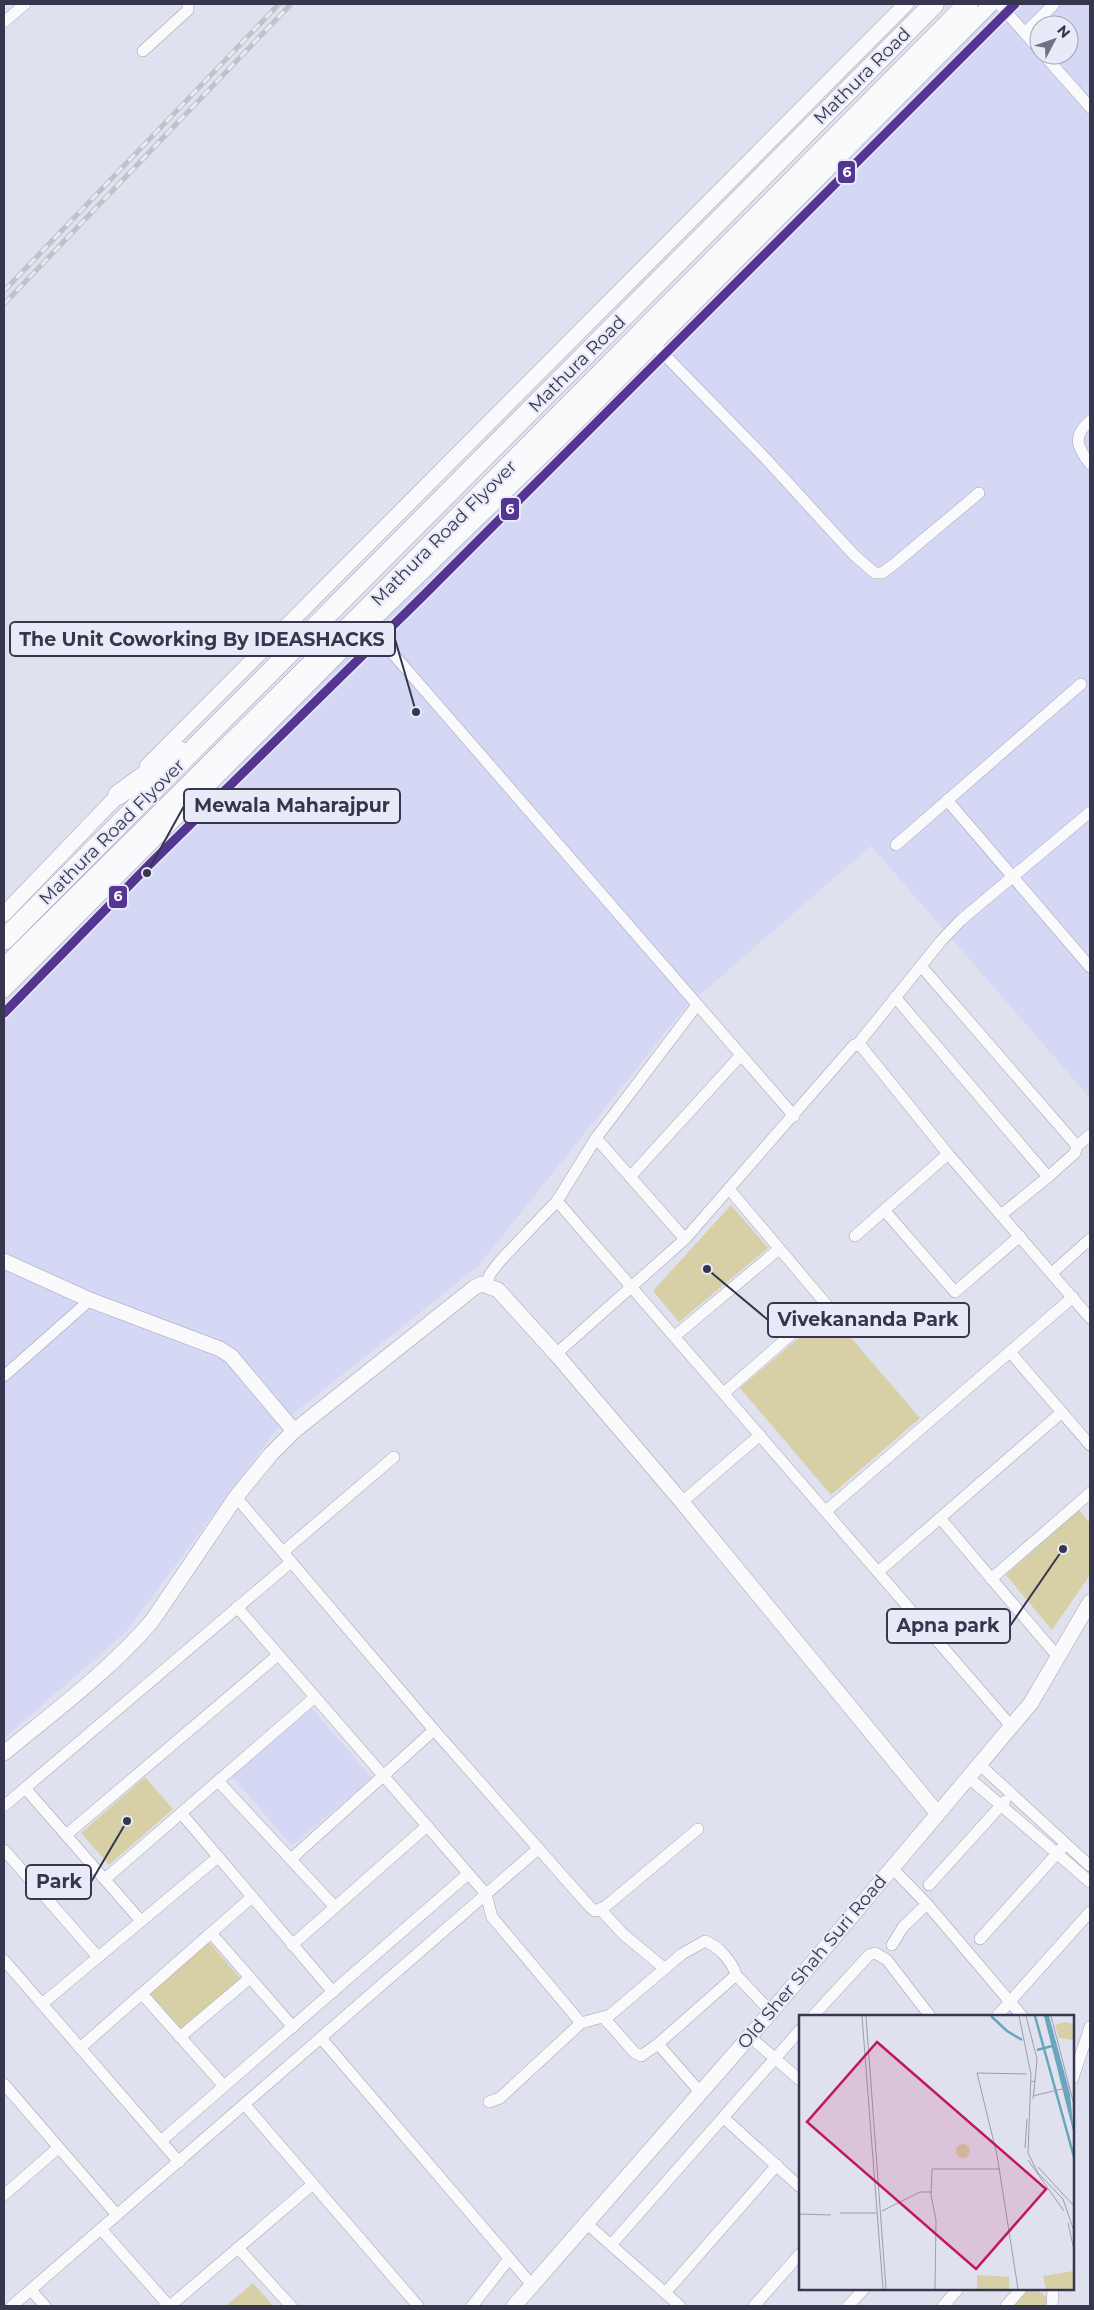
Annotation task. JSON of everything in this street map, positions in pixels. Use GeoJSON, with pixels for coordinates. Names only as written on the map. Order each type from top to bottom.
{"type":"FeatureCollection","features":[{"type":"Feature","properties":{"kind":"highway","name":"Mathura Road"},"geometry":{"type":"LineString","coordinates":[[220,724],[934,4]]}},
{"type":"Feature","properties":{"kind":"highway","name":"Mathura Road"},"geometry":{"type":"LineString","coordinates":[[542,434],[968,4]]}},
{"type":"Feature","properties":{"kind":"highway"},"geometry":{"type":"LineString","coordinates":[[953,19],[973,4]]}},
{"type":"Feature","properties":{"kind":"highway"},"geometry":{"type":"LineString","coordinates":[[473,522],[526,460],[542,434]]}},
{"type":"Feature","properties":{"kind":"highway","name":"Mathura Road Flyover"},"geometry":{"type":"LineString","coordinates":[[4,969],[542,434]]}},
{"type":"Feature","properties":{"kind":"highway"},"geometry":{"type":"LineString","coordinates":[[118,796],[220,724]]}},
{"type":"Feature","properties":{"kind":"highway","name":"Mathura Road Flyover"},"geometry":{"type":"LineString","coordinates":[[4,940],[220,724]]}},
{"type":"Feature","properties":{"kind":"main road"},"geometry":{"type":"LineString","coordinates":[[4,914],[118,796],[906,4]]}},
{"type":"Feature","properties":{"kind":"main road"},"geometry":{"type":"LineString","coordinates":[[4,990],[368,625],[654,344],[991,4]]}},
{"type":"Feature","properties":{"kind":"main road"},"geometry":{"type":"LineString","coordinates":[[4,1261],[90,1300],[220,1349],[231,1356],[294,1432]]}},
{"type":"Feature","properties":{"kind":"main road"},"geometry":{"type":"LineString","coordinates":[[4,1753],[112,1664],[140,1635],[152,1621],[236,1497],[271,1454],[294,1432],[475,1287],[486,1285],[498,1290],[556,1354],[682,1502],[938,1814]]}},
{"type":"Feature","properties":{"kind":"main road","name":"Old Sher Shah Suri Road"},"geometry":{"type":"LineString","coordinates":[[514,2306],[585,2222],[771,2012],[1031,1703],[1090,1602]]}},
{"type":"Feature","properties":{"kind":"street"},"geometry":{"type":"LineString","coordinates":[[4,22],[25,4]]}},
{"type":"Feature","properties":{"kind":"street"},"geometry":{"type":"LineString","coordinates":[[143,51],[188,10],[188,4]]}},
{"type":"Feature","properties":{"kind":"street"},"geometry":{"type":"LineString","coordinates":[[999,4],[1029,38]]}},
{"type":"Feature","properties":{"kind":"street"},"geometry":{"type":"LineString","coordinates":[[1025,34],[1054,4]]}},
{"type":"Feature","properties":{"kind":"street"},"geometry":{"type":"LineString","coordinates":[[1053,65],[1090,107]]}},
{"type":"Feature","properties":{"kind":"street"},"geometry":{"type":"LineString","coordinates":[[654,344],[766,459],[854,555],[875,572],[882,573],[893,565],[979,493]]}},
{"type":"Feature","properties":{"kind":"street"},"geometry":{"type":"LineString","coordinates":[[1090,421],[1080,430],[1078,437],[1080,450],[1090,464]]}},
{"type":"Feature","properties":{"kind":"street"},"geometry":{"type":"LineString","coordinates":[[368,625],[794,1116]]}},
{"type":"Feature","properties":{"kind":"street"},"geometry":{"type":"LineString","coordinates":[[896,845],[1081,684]]}},
{"type":"Feature","properties":{"kind":"street"},"geometry":{"type":"LineString","coordinates":[[947,800],[1090,967]]}},
{"type":"Feature","properties":{"kind":"street"},"geometry":{"type":"LineString","coordinates":[[556,1354],[685,1239],[854,1045],[857,1045],[961,920],[1090,812]]}},
{"type":"Feature","properties":{"kind":"street"},"geometry":{"type":"LineString","coordinates":[[921,966],[1077,1146]]}},
{"type":"Feature","properties":{"kind":"street"},"geometry":{"type":"LineString","coordinates":[[895,997],[1048,1178]]}},
{"type":"Feature","properties":{"kind":"street"},"geometry":{"type":"LineString","coordinates":[[486,1285],[490,1274],[500,1261],[557,1202],[596,1138],[697,1005]]}},
{"type":"Feature","properties":{"kind":"street"},"geometry":{"type":"LineString","coordinates":[[857,1045],[861,1046],[948,1154],[1090,1318]]}},
{"type":"Feature","properties":{"kind":"street"},"geometry":{"type":"LineString","coordinates":[[630,1177],[742,1055]]}},
{"type":"Feature","properties":{"kind":"street"},"geometry":{"type":"LineString","coordinates":[[1001,1214],[1048,1178],[1075,1153],[1077,1146],[1090,1135]]}},
{"type":"Feature","properties":{"kind":"street"},"geometry":{"type":"LineString","coordinates":[[596,1138],[685,1239]]}},
{"type":"Feature","properties":{"kind":"street"},"geometry":{"type":"LineString","coordinates":[[855,1236],[948,1154]]}},
{"type":"Feature","properties":{"kind":"street"},"geometry":{"type":"LineString","coordinates":[[724,1393],[825,1306],[729,1189]]}},
{"type":"Feature","properties":{"kind":"street"},"geometry":{"type":"LineString","coordinates":[[557,1202],[632,1286],[1011,1726]]}},
{"type":"Feature","properties":{"kind":"street"},"geometry":{"type":"LineString","coordinates":[[884,1210],[955,1292],[1020,1236]]}},
{"type":"Feature","properties":{"kind":"street"},"geometry":{"type":"LineString","coordinates":[[1052,1274],[1090,1239]]}},
{"type":"Feature","properties":{"kind":"street"},"geometry":{"type":"LineString","coordinates":[[675,1336],[779,1249]]}},
{"type":"Feature","properties":{"kind":"street"},"geometry":{"type":"LineString","coordinates":[[826,1511],[1073,1297]]}},
{"type":"Feature","properties":{"kind":"street"},"geometry":{"type":"LineString","coordinates":[[4,1376],[90,1300]]}},
{"type":"Feature","properties":{"kind":"street"},"geometry":{"type":"LineString","coordinates":[[1010,1352],[1090,1445]]}},
{"type":"Feature","properties":{"kind":"street"},"geometry":{"type":"LineString","coordinates":[[878,1572],[1062,1412]]}},
{"type":"Feature","properties":{"kind":"street"},"geometry":{"type":"LineString","coordinates":[[682,1502],[760,1435]]}},
{"type":"Feature","properties":{"kind":"street"},"geometry":{"type":"LineString","coordinates":[[283,1552],[394,1457]]}},
{"type":"Feature","properties":{"kind":"street"},"geometry":{"type":"LineString","coordinates":[[991,1579],[1090,1492]]}},
{"type":"Feature","properties":{"kind":"street"},"geometry":{"type":"LineString","coordinates":[[236,1497],[434,1730],[595,1911],[600,1910],[698,1829]]}},
{"type":"Feature","properties":{"kind":"street"},"geometry":{"type":"LineString","coordinates":[[940,1518],[1058,1657]]}},
{"type":"Feature","properties":{"kind":"street"},"geometry":{"type":"LineString","coordinates":[[4,1806],[291,1562]]}},
{"type":"Feature","properties":{"kind":"street"},"geometry":{"type":"LineString","coordinates":[[237,1608],[486,1894],[492,1917],[581,2023]]}},
{"type":"Feature","properties":{"kind":"street"},"geometry":{"type":"LineString","coordinates":[[66,1835],[278,1655]]}},
{"type":"Feature","properties":{"kind":"street"},"geometry":{"type":"LineString","coordinates":[[105,1879],[315,1697]]}},
{"type":"Feature","properties":{"kind":"street"},"geometry":{"type":"LineString","coordinates":[[291,1859],[434,1730]]}},
{"type":"Feature","properties":{"kind":"street"},"geometry":{"type":"LineString","coordinates":[[979,1764],[1090,1866]]}},
{"type":"Feature","properties":{"kind":"street"},"geometry":{"type":"LineString","coordinates":[[968,1777],[1090,1882]]}},
{"type":"Feature","properties":{"kind":"street"},"geometry":{"type":"LineString","coordinates":[[218,1781],[335,1907]]}},
{"type":"Feature","properties":{"kind":"street"},"geometry":{"type":"LineString","coordinates":[[25,1788],[141,1921]]}},
{"type":"Feature","properties":{"kind":"street"},"geometry":{"type":"LineString","coordinates":[[929,1885],[1012,1794]]}},
{"type":"Feature","properties":{"kind":"street"},"geometry":{"type":"LineString","coordinates":[[180,1814],[333,1992]]}},
{"type":"Feature","properties":{"kind":"street"},"geometry":{"type":"LineString","coordinates":[[292,1945],[427,1826]]}},
{"type":"Feature","properties":{"kind":"street"},"geometry":{"type":"LineString","coordinates":[[980,1939],[1066,1844]]}},
{"type":"Feature","properties":{"kind":"street"},"geometry":{"type":"LineString","coordinates":[[12,2306],[538,1849]]}},
{"type":"Feature","properties":{"kind":"street"},"geometry":{"type":"LineString","coordinates":[[4,1850],[98,1957]]}},
{"type":"Feature","properties":{"kind":"street"},"geometry":{"type":"LineString","coordinates":[[42,2004],[218,1857]]}},
{"type":"Feature","properties":{"kind":"street"},"geometry":{"type":"LineString","coordinates":[[892,1868],[926,1904],[1021,2015]]}},
{"type":"Feature","properties":{"kind":"street"},"geometry":{"type":"LineString","coordinates":[[161,2141],[468,1874]]}},
{"type":"Feature","properties":{"kind":"street"},"geometry":{"type":"LineString","coordinates":[[80,2048],[252,1897]]}},
{"type":"Feature","properties":{"kind":"street"},"geometry":{"type":"LineString","coordinates":[[892,1945],[903,1928],[926,1904]]}},
{"type":"Feature","properties":{"kind":"street"},"geometry":{"type":"LineString","coordinates":[[600,1910],[623,1934],[664,1968]]}},
{"type":"Feature","properties":{"kind":"street"},"geometry":{"type":"LineString","coordinates":[[998,2015],[1090,1912]]}},
{"type":"Feature","properties":{"kind":"street"},"geometry":{"type":"LineString","coordinates":[[211,1933],[293,2027]]}},
{"type":"Feature","properties":{"kind":"street"},"geometry":{"type":"LineString","coordinates":[[488,2102],[500,2098],[581,2023],[593,2018],[604,2018],[610,2015],[664,1968],[688,1950],[705,1941],[712,1943],[726,1957],[736,1975],[771,2012]]}},
{"type":"Feature","properties":{"kind":"street"},"geometry":{"type":"LineString","coordinates":[[814,2015],[869,1955],[875,1954],[887,1960],[923,2014]]}},
{"type":"Feature","properties":{"kind":"street"},"geometry":{"type":"LineString","coordinates":[[4,1960],[179,2162]]}},
{"type":"Feature","properties":{"kind":"street"},"geometry":{"type":"LineString","coordinates":[[604,2018],[635,2053],[641,2056],[658,2044],[736,1975]]}},
{"type":"Feature","properties":{"kind":"street"},"geometry":{"type":"LineString","coordinates":[[180,2037],[250,1978]]}},
{"type":"Feature","properties":{"kind":"street"},"geometry":{"type":"LineString","coordinates":[[142,1994],[224,2086]]}},
{"type":"Feature","properties":{"kind":"street"},"geometry":{"type":"LineString","coordinates":[[1074,2069],[1090,2027]]}},
{"type":"Feature","properties":{"kind":"street"},"geometry":{"type":"LineString","coordinates":[[611,2244],[799,2031]]}},
{"type":"Feature","properties":{"kind":"street"},"geometry":{"type":"LineString","coordinates":[[749,2036],[799,2079]]}},
{"type":"Feature","properties":{"kind":"street"},"geometry":{"type":"LineString","coordinates":[[321,2038],[532,2285]]}},
{"type":"Feature","properties":{"kind":"street"},"geometry":{"type":"LineString","coordinates":[[658,2044],[700,2092]]}},
{"type":"Feature","properties":{"kind":"street"},"geometry":{"type":"LineString","coordinates":[[4,2084],[117,2215]]}},
{"type":"Feature","properties":{"kind":"street"},"geometry":{"type":"LineString","coordinates":[[245,2104],[418,2306]]}},
{"type":"Feature","properties":{"kind":"street"},"geometry":{"type":"LineString","coordinates":[[724,2118],[799,2186]]}},
{"type":"Feature","properties":{"kind":"street"},"geometry":{"type":"LineString","coordinates":[[4,2195],[58,2148]]}},
{"type":"Feature","properties":{"kind":"street"},"geometry":{"type":"LineString","coordinates":[[665,2292],[777,2165]]}},
{"type":"Feature","properties":{"kind":"street"},"geometry":{"type":"LineString","coordinates":[[101,2229],[169,2306],[313,2184]]}},
{"type":"Feature","properties":{"kind":"street"},"geometry":{"type":"LineString","coordinates":[[585,2222],[680,2306]]}},
{"type":"Feature","properties":{"kind":"street"},"geometry":{"type":"LineString","coordinates":[[238,2248],[291,2306]]}},
{"type":"Feature","properties":{"kind":"street"},"geometry":{"type":"LineString","coordinates":[[754,2306],[799,2255]]}},
{"type":"Feature","properties":{"kind":"street"},"geometry":{"type":"LineString","coordinates":[[472,2306],[509,2259]]}},
{"type":"Feature","properties":{"kind":"street"},"geometry":{"type":"LineString","coordinates":[[31,2290],[45,2306]]}},
{"type":"Feature","properties":{"kind":"street"},"geometry":{"type":"LineString","coordinates":[[848,2306],[863,2290]]}},
{"type":"Feature","properties":{"kind":"street"},"geometry":{"type":"LineString","coordinates":[[943,2306],[957,2290]]}},
{"type":"Feature","properties":{"kind":"street"},"geometry":{"type":"LineString","coordinates":[[1006,2306],[1020,2290]]}},
{"type":"Feature","properties":{"kind":"shaded area"},"geometry":{"type":"Polygon","coordinates":[[[987,4],[1090,4],[1090,1098],[871,846],[686,1007],[478,1266],[281,1424],[126,1632],[4,1738],[4,1004],[440,558],[987,4]]]}},
{"type":"Feature","properties":{"kind":"shaded area"},"geometry":{"type":"Polygon","coordinates":[[[731,1205],[768,1248],[679,1322],[653,1291],[731,1205]]]}},
{"type":"Feature","properties":{"kind":"shaded area"},"geometry":{"type":"Polygon","coordinates":[[[829,1312],[920,1418],[831,1495],[740,1388],[829,1312]]]}},
{"type":"Feature","properties":{"kind":"shaded area"},"geometry":{"type":"Polygon","coordinates":[[[1079,1510],[1090,1523],[1090,1575],[1052,1630],[1006,1575],[1079,1510]]]}},
{"type":"Feature","properties":{"kind":"shaded area"},"geometry":{"type":"Polygon","coordinates":[[[312,1708],[372,1778],[292,1846],[232,1776],[312,1708]]]}},
{"type":"Feature","properties":{"kind":"shaded area"},"geometry":{"type":"Polygon","coordinates":[[[145,1777],[173,1809],[109,1865],[81,1833],[145,1777]]]}},
{"type":"Feature","properties":{"kind":"shaded area"},"geometry":{"type":"Polygon","coordinates":[[[209,1942],[241,1979],[183,2031],[150,1994],[209,1942]]]}},
{"type":"Feature","properties":{"kind":"shaded area"},"geometry":{"type":"Polygon","coordinates":[[[253,2283],[273,2306],[226,2306],[253,2283]]]}},
{"type":"Feature","properties":{"kind":"shaded area"},"geometry":{"type":"Polygon","coordinates":[[[1026,2290],[1038,2290],[1048,2299],[1047,2306],[1012,2306],[1026,2290]]]}},
{"type":"Feature","properties":{"kind":"railway"},"geometry":{"type":"LineString","coordinates":[[4,291],[279,4]]}},
{"type":"Feature","properties":{"kind":"railway"},"geometry":{"type":"LineString","coordinates":[[4,304],[291,4]]}},
{"type":"Feature","properties":{"kind":"transit line","name":"6"},"geometry":{"type":"LineString","coordinates":[[4,1013],[151,863],[424,595],[1015,4]]}},
{"type":"Feature","properties":{"kind":"place","name":"The Unit Coworking By IDEASHACKS"},"geometry":{"type":"Point","coordinates":[416,712]}},
{"type":"Feature","properties":{"kind":"place","name":"Mewala Maharajpur"},"geometry":{"type":"Point","coordinates":[147,873]}},
{"type":"Feature","properties":{"kind":"place","name":"Vivekananda Park"},"geometry":{"type":"Point","coordinates":[707,1269]}},
{"type":"Feature","properties":{"kind":"place","name":"Apna park"},"geometry":{"type":"Point","coordinates":[1063,1549]}},
{"type":"Feature","properties":{"kind":"place","name":"Park"},"geometry":{"type":"Point","coordinates":[127,1821]}}]}
